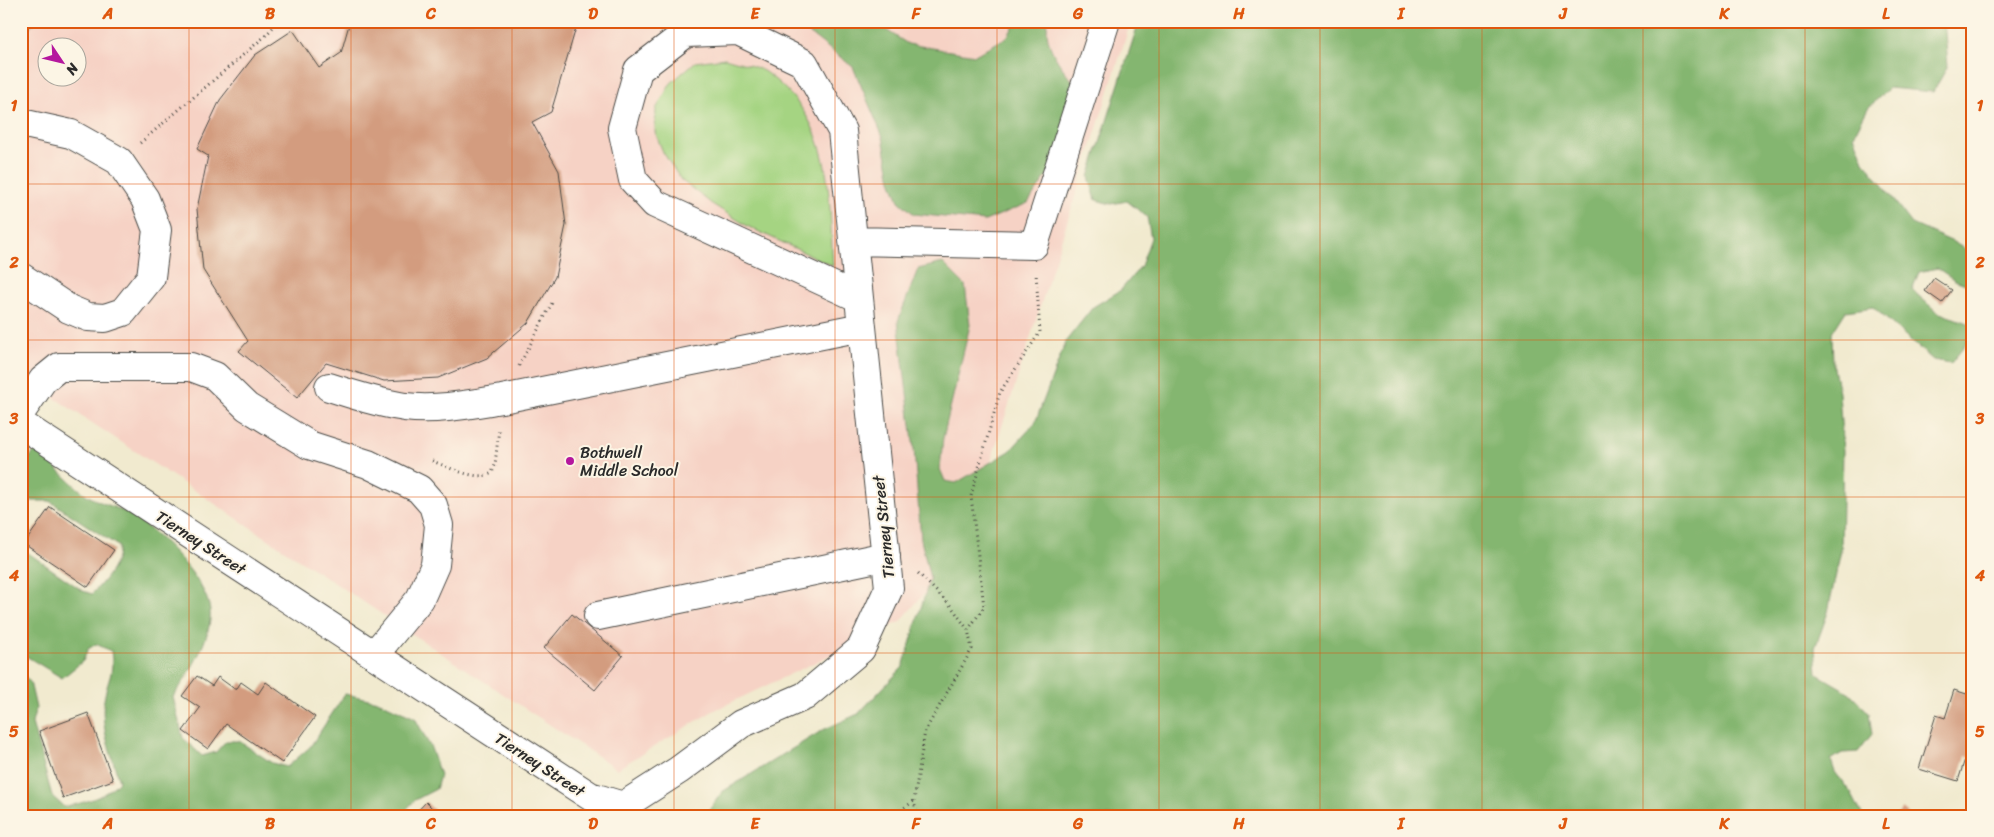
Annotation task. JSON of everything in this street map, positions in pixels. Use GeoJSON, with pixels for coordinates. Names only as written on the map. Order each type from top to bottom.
{"type":"FeatureCollection","features":[{"type":"Feature","properties":{"kind":"street"},"geometry":{"type":"LineString","coordinates":[[853,241],[1034,245],[1106,21]]}},
{"type":"Feature","properties":{"kind":"street","name":"Tierney Street"},"geometry":{"type":"LineString","coordinates":[[21,424],[590,796],[623,806],[679,770],[741,724],[805,696],[861,649],[889,588],[842,130],[804,63],[738,32],[686,33],[638,70],[622,128],[633,180],[655,204],[859,298]]}},
{"type":"Feature","properties":{"kind":"street"},"geometry":{"type":"LineString","coordinates":[[21,123],[70,134],[119,161],[145,199],[157,230],[151,277],[138,296],[123,312],[105,318],[88,317],[69,309],[21,276]]}},
{"type":"Feature","properties":{"kind":"street"},"geometry":{"type":"LineString","coordinates":[[329,387],[365,399],[406,407],[453,407],[512,398],[862,327]]}},
{"type":"Feature","properties":{"kind":"street"},"geometry":{"type":"LineString","coordinates":[[21,412],[44,380],[59,367],[191,368],[215,376],[247,407],[309,445],[368,464],[419,489],[432,505],[439,525],[436,565],[420,600],[374,655]]}},
{"type":"Feature","properties":{"kind":"street"},"geometry":{"type":"LineString","coordinates":[[598,616],[886,556]]}},
{"type":"Feature","properties":{"kind":"path"},"geometry":{"type":"LineString","coordinates":[[119,161],[264,37],[279,21]]}},
{"type":"Feature","properties":{"kind":"path"},"geometry":{"type":"LineString","coordinates":[[968,630],[984,608],[971,496],[1000,392],[1040,332],[1034,245]]}},
{"type":"Feature","properties":{"kind":"path"},"geometry":{"type":"LineString","coordinates":[[886,556],[912,568],[951,606],[968,630],[972,649],[926,731],[914,801],[917,816]]}},
{"type":"Feature","properties":{"kind":"path"},"geometry":{"type":"LineString","coordinates":[[892,816],[914,801]]}},
{"type":"Feature","properties":{"kind":"shaded area","name":"Bothwell Middle School"},"geometry":{"type":"Polygon","coordinates":[[[37,21],[1131,21],[964,546],[900,622],[713,711],[617,769],[21,376],[21,34],[37,21]]]}},
{"type":"Feature","properties":{"kind":"green space"},"geometry":{"type":"Polygon","coordinates":[[[21,21],[37,21],[21,34],[21,21]]]}},
{"type":"Feature","properties":{"kind":"green space"},"geometry":{"type":"Polygon","coordinates":[[[789,21],[872,21],[908,44],[975,55],[1007,37],[1017,21],[1048,21],[1048,40],[1051,49],[1061,66],[1079,88],[1055,164],[1028,203],[985,221],[914,214],[899,201],[891,180],[883,137],[853,67],[813,36],[789,21]]]}},
{"type":"Feature","properties":{"kind":"green space"},"geometry":{"type":"Polygon","coordinates":[[[1139,21],[1944,21],[1948,66],[1933,92],[1889,88],[1868,108],[1854,135],[1864,161],[1912,224],[1960,245],[1973,255],[1973,287],[1955,280],[1937,268],[1919,272],[1912,290],[1937,312],[1973,325],[1967,343],[1951,363],[1933,360],[1873,307],[1846,311],[1832,333],[1833,364],[1839,393],[1843,451],[1841,550],[1828,612],[1815,648],[1817,674],[1850,693],[1869,713],[1872,734],[1858,752],[1842,753],[1831,760],[1835,772],[1851,793],[1863,816],[705,816],[722,792],[823,730],[858,714],[903,667],[930,578],[921,540],[914,449],[898,321],[918,269],[943,263],[965,285],[970,325],[943,438],[940,469],[945,481],[956,483],[1010,451],[1035,423],[1066,341],[1093,307],[1121,290],[1141,266],[1151,238],[1147,217],[1127,201],[1111,204],[1096,200],[1089,177],[1139,21]]]}},
{"type":"Feature","properties":{"kind":"green space"},"geometry":{"type":"Polygon","coordinates":[[[725,58],[765,72],[788,92],[804,113],[816,135],[828,184],[833,266],[749,227],[712,204],[681,180],[663,152],[655,132],[656,109],[671,83],[695,62],[725,58]]]}},
{"type":"Feature","properties":{"kind":"green space"},"geometry":{"type":"Polygon","coordinates":[[[35,451],[84,493],[129,514],[153,531],[178,556],[200,585],[207,598],[210,621],[198,656],[173,697],[183,738],[202,756],[216,752],[226,741],[239,741],[272,763],[287,767],[310,747],[345,694],[378,701],[415,718],[431,748],[440,775],[436,789],[415,800],[400,816],[21,816],[21,672],[30,682],[36,708],[32,723],[52,796],[64,807],[101,795],[119,781],[107,741],[103,710],[112,666],[111,651],[96,644],[88,649],[83,661],[62,678],[21,653],[21,548],[83,591],[92,594],[114,566],[118,553],[118,546],[50,501],[32,501],[21,492],[23,465],[35,451]]]}},
{"type":"Feature","properties":{"kind":"building"},"geometry":{"type":"Polygon","coordinates":[[[350,21],[578,21],[551,112],[532,122],[559,171],[566,225],[555,277],[528,323],[487,358],[438,378],[384,381],[326,363],[297,398],[239,351],[248,341],[203,270],[197,209],[208,156],[197,149],[220,100],[255,55],[293,30],[319,68],[341,53],[350,21]]]}},
{"type":"Feature","properties":{"kind":"building"},"geometry":{"type":"Polygon","coordinates":[[[1934,278],[1952,290],[1942,303],[1925,291],[1934,278]]]}},
{"type":"Feature","properties":{"kind":"building"},"geometry":{"type":"Polygon","coordinates":[[[50,507],[114,550],[88,587],[24,544],[50,507]]]}},
{"type":"Feature","properties":{"kind":"building"},"geometry":{"type":"Polygon","coordinates":[[[572,614],[623,656],[595,690],[544,648],[572,614]]]}},
{"type":"Feature","properties":{"kind":"building"},"geometry":{"type":"Polygon","coordinates":[[[197,676],[212,686],[218,677],[236,690],[241,682],[258,694],[266,682],[315,717],[282,763],[226,724],[208,749],[183,731],[200,708],[182,696],[197,676]]]}},
{"type":"Feature","properties":{"kind":"building"},"geometry":{"type":"Polygon","coordinates":[[[1954,690],[1973,696],[1973,758],[1966,756],[1958,781],[1919,769],[1936,715],[1945,718],[1954,690]]]}},
{"type":"Feature","properties":{"kind":"building"},"geometry":{"type":"Polygon","coordinates":[[[88,713],[113,780],[63,798],[39,731],[88,713]]]}},
{"type":"Feature","properties":{"kind":"building"},"geometry":{"type":"Polygon","coordinates":[[[426,802],[440,816],[413,816],[426,802]]]}},
{"type":"Feature","properties":{"kind":"building"},"geometry":{"type":"Polygon","coordinates":[[[1902,809],[1911,816],[1896,816],[1902,809]]]}},
{"type":"Feature","properties":{"kind":"place","name":"Bothwell Middle School"},"geometry":{"type":"Point","coordinates":[570,461]}}]}
